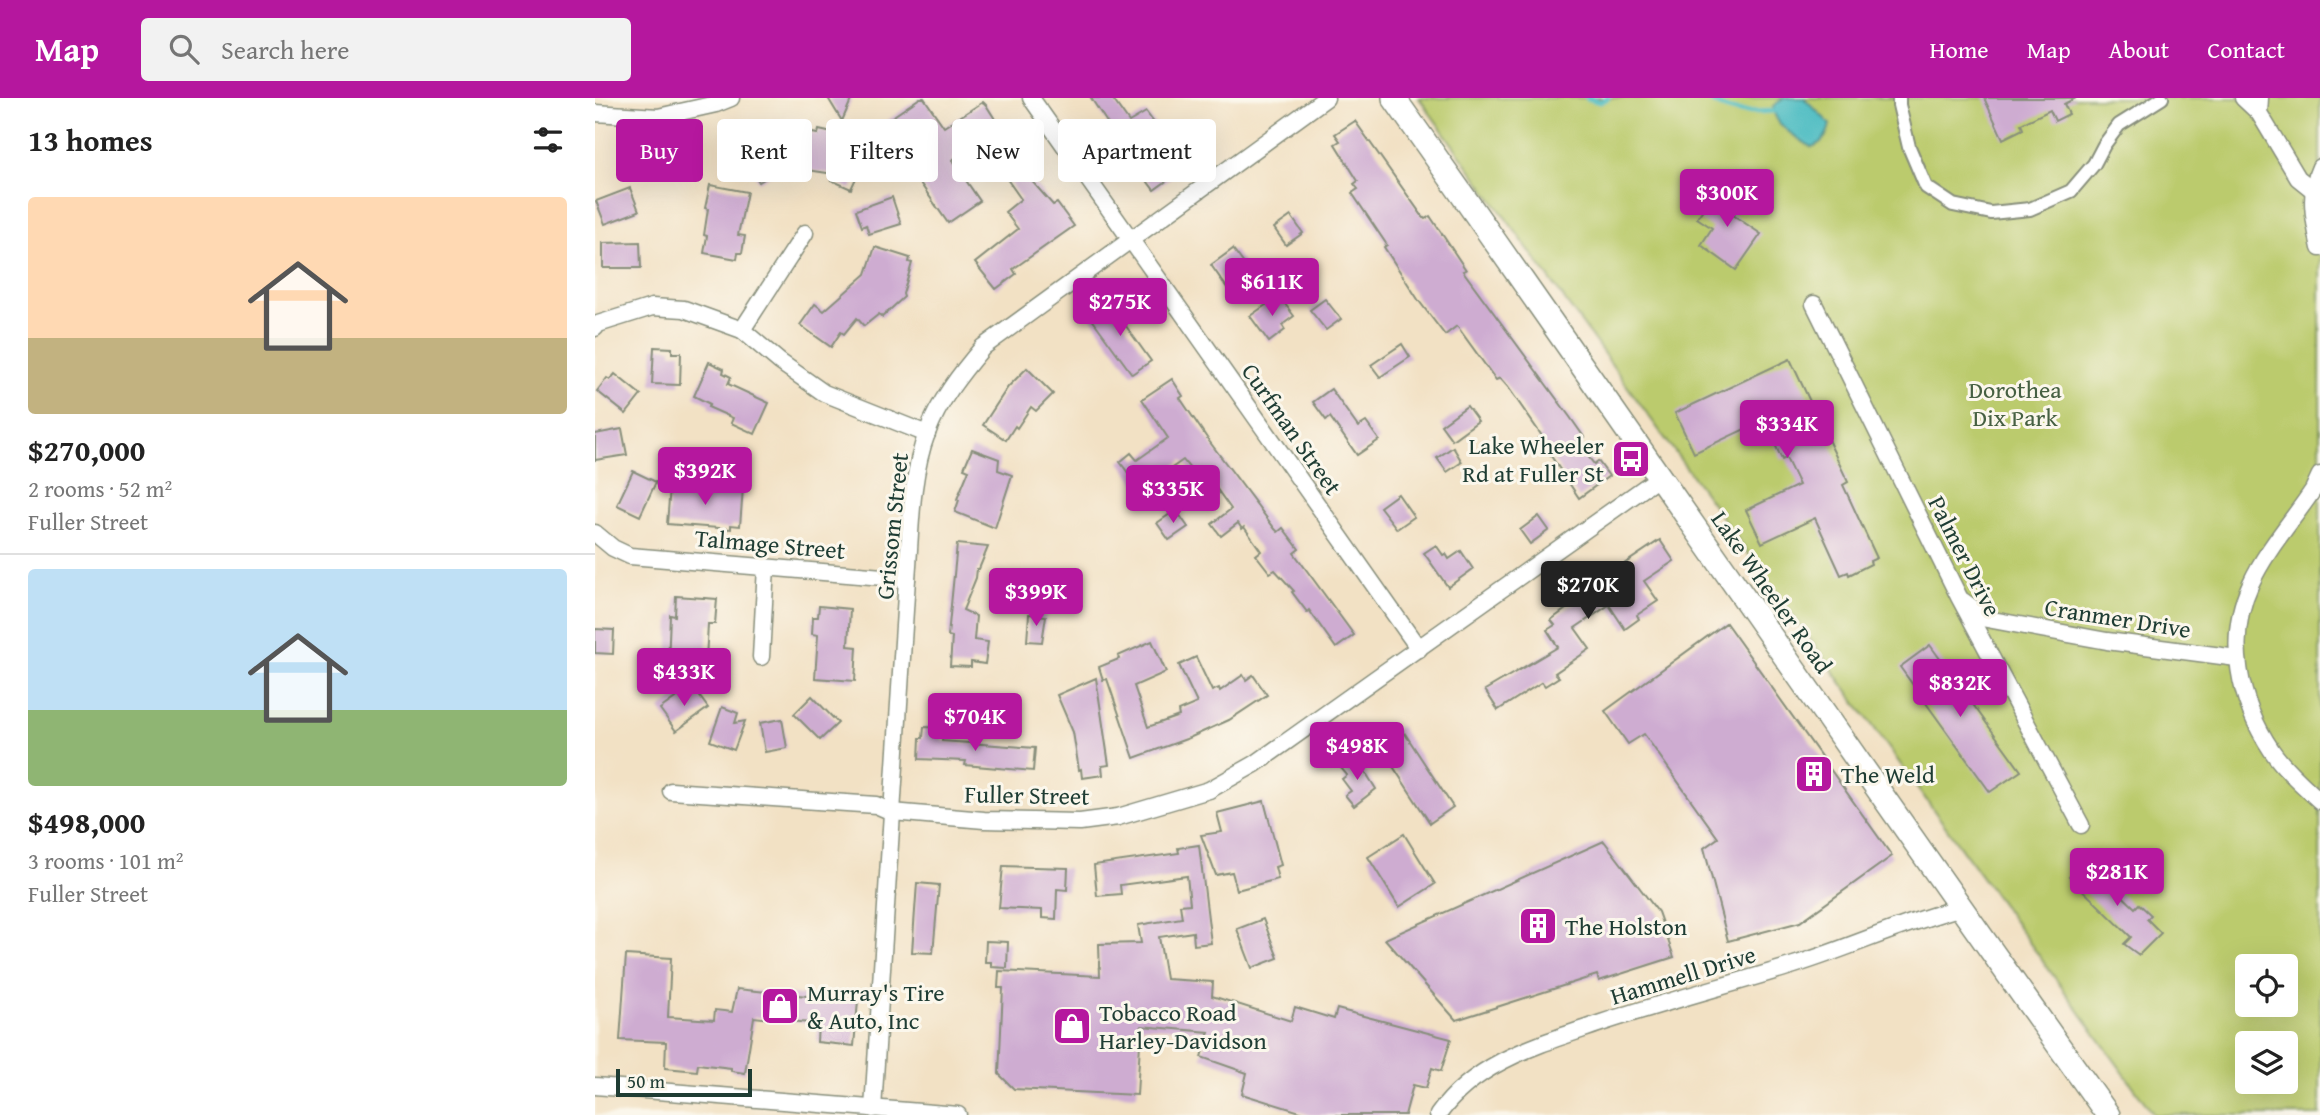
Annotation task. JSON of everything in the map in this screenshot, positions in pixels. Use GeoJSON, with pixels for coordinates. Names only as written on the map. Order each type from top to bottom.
{"type":"FeatureCollection","features":[{"type":"Feature","properties":{"kind":"main road","name":"Lake Wheeler Road"},"geometry":{"type":"LineString","coordinates":[[1394,98],[1661,476],[1959,908],[2108,1115]]}},
{"type":"Feature","properties":{"kind":"street"},"geometry":{"type":"LineString","coordinates":[[595,113],[658,117],[716,104],[730,98]]}},
{"type":"Feature","properties":{"kind":"street","name":"Curfman Street"},"geometry":{"type":"LineString","coordinates":[[1031,98],[1419,649]]}},
{"type":"Feature","properties":{"kind":"street","name":"Grissom Street"},"geometry":{"type":"LineString","coordinates":[[873,1109],[907,579],[914,496],[927,434],[960,373],[983,347],[1326,98]]}},
{"type":"Feature","properties":{"kind":"street"},"geometry":{"type":"LineString","coordinates":[[1899,98],[1909,147],[1926,187],[1953,205],[1991,213],[2030,209],[2071,191],[2094,164],[2119,125],[2162,98]]}},
{"type":"Feature","properties":{"kind":"street"},"geometry":{"type":"LineString","coordinates":[[2243,98],[2260,106],[2298,178],[2313,190]]}},
{"type":"Feature","properties":{"kind":"street"},"geometry":{"type":"LineString","coordinates":[[2320,167],[2313,190],[2314,220],[2320,248]]}},
{"type":"Feature","properties":{"kind":"street"},"geometry":{"type":"LineString","coordinates":[[742,330],[805,233]]}},
{"type":"Feature","properties":{"kind":"street","name":"Palmer Drive"},"geometry":{"type":"LineString","coordinates":[[1814,304],[1958,597],[2081,825]]}},
{"type":"Feature","properties":{"kind":"street"},"geometry":{"type":"LineString","coordinates":[[596,324],[652,307],[684,309],[742,330],[780,362],[824,393],[927,434]]}},
{"type":"Feature","properties":{"kind":"street"},"geometry":{"type":"LineString","coordinates":[[2320,475],[2313,490],[2251,583],[2238,630],[2237,658],[2247,701],[2272,751],[2292,775],[2320,801]]}},
{"type":"Feature","properties":{"kind":"street","name":"Fuller Street"},"geometry":{"type":"LineString","coordinates":[[671,791],[876,805],[892,812],[984,820],[1080,822],[1118,817],[1156,807],[1209,790],[1255,764],[1661,476]]}},
{"type":"Feature","properties":{"kind":"street","name":"Talmage Street"},"geometry":{"type":"LineString","coordinates":[[595,533],[613,548],[630,556],[907,579]]}},
{"type":"Feature","properties":{"kind":"street"},"geometry":{"type":"LineString","coordinates":[[761,657],[766,566]]}},
{"type":"Feature","properties":{"kind":"street","name":"Cranmer Drive"},"geometry":{"type":"LineString","coordinates":[[1958,597],[1987,619],[2107,641],[2237,658]]}},
{"type":"Feature","properties":{"kind":"street","name":"Hammell Drive"},"geometry":{"type":"LineString","coordinates":[[1438,1115],[1455,1092],[1476,1076],[1499,1062],[1548,1041],[1667,1001],[1796,964],[1912,921],[1959,908]]}},
{"type":"Feature","properties":{"kind":"street"},"geometry":{"type":"LineString","coordinates":[[595,1086],[958,1115]]}},
{"type":"Feature","properties":{"kind":"green space","name":"Dorothea Dix Park"},"geometry":{"type":"Polygon","coordinates":[[[1419,98],[2320,98],[2320,1115],[2154,1115],[1419,98]]]}},
{"type":"Feature","properties":{"kind":"water"},"geometry":{"type":"Polygon","coordinates":[[[1784,98],[1804,98],[1830,124],[1826,135],[1815,146],[1811,147],[1792,134],[1777,120],[1773,106],[1784,98]]]}},
{"type":"Feature","properties":{"kind":"building"},"geometry":{"type":"Polygon","coordinates":[[[828,98],[852,98],[841,119],[828,98]]]}},
{"type":"Feature","properties":{"kind":"building"},"geometry":{"type":"Polygon","coordinates":[[[924,98],[944,127],[952,122],[952,182],[967,182],[980,201],[948,223],[919,182],[938,182],[938,119],[889,119],[924,98]]]}},
{"type":"Feature","properties":{"kind":"building"},"geometry":{"type":"Polygon","coordinates":[[[1091,98],[1112,98],[1127,119],[1105,119],[1091,98]]]}},
{"type":"Feature","properties":{"kind":"building"},"geometry":{"type":"Polygon","coordinates":[[[1984,98],[2076,98],[2064,104],[2069,114],[2055,121],[2050,110],[2021,124],[2023,129],[2003,139],[1984,98]]]}},
{"type":"Feature","properties":{"kind":"building"},"geometry":{"type":"Polygon","coordinates":[[[983,102],[995,119],[956,119],[983,102]]]}},
{"type":"Feature","properties":{"kind":"building"},"geometry":{"type":"Polygon","coordinates":[[[1146,112],[1151,119],[1134,119],[1146,112]]]}},
{"type":"Feature","properties":{"kind":"building"},"geometry":{"type":"Polygon","coordinates":[[[1355,121],[1423,217],[1425,219],[1430,216],[1466,270],[1463,271],[1584,437],[1577,442],[1594,464],[1598,461],[1609,476],[1579,498],[1539,438],[1542,436],[1508,387],[1500,378],[1496,380],[1457,326],[1445,335],[1384,247],[1387,245],[1352,193],[1358,189],[1354,184],[1358,181],[1335,144],[1340,141],[1335,134],[1355,121]]]}},
{"type":"Feature","properties":{"kind":"building"},"geometry":{"type":"Polygon","coordinates":[[[819,130],[826,132],[826,173],[812,171],[812,133],[818,134],[819,130]]]}},
{"type":"Feature","properties":{"kind":"building"},"geometry":{"type":"Polygon","coordinates":[[[835,182],[854,182],[851,189],[835,182]]]}},
{"type":"Feature","properties":{"kind":"building"},"geometry":{"type":"Polygon","coordinates":[[[1009,182],[1033,182],[1053,205],[1057,203],[1074,226],[1013,269],[1016,274],[996,289],[975,263],[1018,229],[1005,212],[1021,199],[1009,182]]]}},
{"type":"Feature","properties":{"kind":"building"},"geometry":{"type":"Polygon","coordinates":[[[1148,182],[1165,182],[1154,190],[1148,182]]]}},
{"type":"Feature","properties":{"kind":"building"},"geometry":{"type":"Polygon","coordinates":[[[710,185],[747,192],[738,235],[745,236],[742,253],[738,253],[737,259],[704,253],[708,209],[705,208],[710,185]]]}},
{"type":"Feature","properties":{"kind":"building"},"geometry":{"type":"Polygon","coordinates":[[[1719,186],[1744,200],[1733,215],[1761,234],[1736,270],[1701,245],[1712,228],[1697,218],[1719,186]]]}},
{"type":"Feature","properties":{"kind":"building"},"geometry":{"type":"Polygon","coordinates":[[[630,188],[639,211],[605,224],[596,201],[630,188]]]}},
{"type":"Feature","properties":{"kind":"building"},"geometry":{"type":"Polygon","coordinates":[[[892,197],[901,224],[869,234],[866,225],[862,227],[856,210],[892,197]]]}},
{"type":"Feature","properties":{"kind":"building"},"geometry":{"type":"Polygon","coordinates":[[[1291,216],[1303,233],[1286,245],[1274,228],[1291,216]]]}},
{"type":"Feature","properties":{"kind":"building"},"geometry":{"type":"Polygon","coordinates":[[[640,242],[641,268],[603,268],[603,243],[640,242]]]}},
{"type":"Feature","properties":{"kind":"building"},"geometry":{"type":"Polygon","coordinates":[[[875,247],[910,258],[909,262],[912,263],[904,297],[882,317],[879,314],[864,326],[857,318],[844,334],[841,332],[831,347],[800,325],[815,304],[824,311],[866,274],[875,247]]]}},
{"type":"Feature","properties":{"kind":"building"},"geometry":{"type":"Polygon","coordinates":[[[1233,249],[1253,276],[1230,292],[1211,265],[1233,249]]]}},
{"type":"Feature","properties":{"kind":"building"},"geometry":{"type":"Polygon","coordinates":[[[1279,296],[1294,316],[1282,325],[1285,330],[1269,342],[1250,316],[1279,296]]]}},
{"type":"Feature","properties":{"kind":"building"},"geometry":{"type":"Polygon","coordinates":[[[1325,299],[1341,319],[1326,330],[1310,310],[1325,299]]]}},
{"type":"Feature","properties":{"kind":"building"},"geometry":{"type":"Polygon","coordinates":[[[1108,301],[1151,361],[1132,374],[1089,315],[1108,301]]]}},
{"type":"Feature","properties":{"kind":"building"},"geometry":{"type":"Polygon","coordinates":[[[1402,344],[1410,357],[1380,377],[1371,365],[1402,344]]]}},
{"type":"Feature","properties":{"kind":"building"},"geometry":{"type":"Polygon","coordinates":[[[654,347],[672,348],[672,353],[681,353],[680,385],[652,384],[654,347]]]}},
{"type":"Feature","properties":{"kind":"building"},"geometry":{"type":"Polygon","coordinates":[[[1790,359],[1848,482],[1843,485],[1877,558],[1849,575],[1848,572],[1841,575],[1815,518],[1762,543],[1746,510],[1799,485],[1786,458],[1782,460],[1764,420],[1694,453],[1675,413],[1790,359]]]}},
{"type":"Feature","properties":{"kind":"building"},"geometry":{"type":"Polygon","coordinates":[[[709,362],[724,369],[723,373],[731,377],[728,384],[769,403],[755,434],[731,423],[733,418],[708,407],[710,404],[694,396],[709,362]]]}},
{"type":"Feature","properties":{"kind":"building"},"geometry":{"type":"Polygon","coordinates":[[[1027,368],[1053,394],[1036,411],[1031,407],[1006,440],[983,425],[1008,387],[1027,368]]]}},
{"type":"Feature","properties":{"kind":"building"},"geometry":{"type":"Polygon","coordinates":[[[615,374],[641,395],[626,414],[597,391],[607,378],[610,380],[615,374]]]}},
{"type":"Feature","properties":{"kind":"building"},"geometry":{"type":"Polygon","coordinates":[[[1172,379],[1183,396],[1180,398],[1209,441],[1275,529],[1278,532],[1283,528],[1299,549],[1294,553],[1354,635],[1336,648],[1309,610],[1307,612],[1292,592],[1294,591],[1275,570],[1270,573],[1256,555],[1261,551],[1244,527],[1242,529],[1238,523],[1221,536],[1212,524],[1231,509],[1214,485],[1207,490],[1183,460],[1155,480],[1157,482],[1143,493],[1120,462],[1131,453],[1137,460],[1168,438],[1142,399],[1172,379]]]}},
{"type":"Feature","properties":{"kind":"building"},"geometry":{"type":"Polygon","coordinates":[[[1331,389],[1358,427],[1366,422],[1379,440],[1357,455],[1330,417],[1326,420],[1313,402],[1331,389]]]}},
{"type":"Feature","properties":{"kind":"building"},"geometry":{"type":"Polygon","coordinates":[[[1467,406],[1478,421],[1452,440],[1441,425],[1467,406]]]}},
{"type":"Feature","properties":{"kind":"building"},"geometry":{"type":"Polygon","coordinates":[[[622,429],[627,455],[595,460],[595,434],[622,429]]]}},
{"type":"Feature","properties":{"kind":"building"},"geometry":{"type":"Polygon","coordinates":[[[1453,447],[1462,462],[1447,472],[1437,458],[1453,447]]]}},
{"type":"Feature","properties":{"kind":"building"},"geometry":{"type":"Polygon","coordinates":[[[972,449],[999,459],[998,470],[1012,475],[995,528],[955,512],[959,500],[957,499],[969,470],[964,468],[972,449]]]}},
{"type":"Feature","properties":{"kind":"building"},"geometry":{"type":"Polygon","coordinates":[[[633,471],[656,482],[640,516],[617,505],[633,471]]]}},
{"type":"Feature","properties":{"kind":"building"},"geometry":{"type":"Polygon","coordinates":[[[670,487],[716,491],[716,487],[743,488],[740,526],[731,525],[731,529],[667,524],[670,487]]]}},
{"type":"Feature","properties":{"kind":"building"},"geometry":{"type":"Polygon","coordinates":[[[1398,494],[1414,517],[1397,529],[1380,507],[1398,494]]]}},
{"type":"Feature","properties":{"kind":"building"},"geometry":{"type":"Polygon","coordinates":[[[1176,510],[1188,527],[1169,540],[1157,523],[1176,510]]]}},
{"type":"Feature","properties":{"kind":"building"},"geometry":{"type":"Polygon","coordinates":[[[1539,516],[1549,530],[1530,544],[1520,530],[1539,516]]]}},
{"type":"Feature","properties":{"kind":"building"},"geometry":{"type":"Polygon","coordinates":[[[1660,540],[1674,561],[1644,581],[1658,601],[1637,615],[1639,619],[1625,629],[1609,605],[1575,628],[1590,649],[1555,673],[1559,677],[1545,686],[1542,682],[1498,710],[1485,690],[1558,647],[1547,630],[1555,625],[1551,620],[1577,601],[1574,598],[1582,592],[1579,587],[1594,577],[1597,582],[1660,540]]]}},
{"type":"Feature","properties":{"kind":"building"},"geometry":{"type":"Polygon","coordinates":[[[957,544],[988,547],[977,569],[963,610],[976,616],[974,640],[988,642],[985,664],[971,662],[971,667],[950,666],[952,637],[948,636],[957,544]]]}},
{"type":"Feature","properties":{"kind":"building"},"geometry":{"type":"Polygon","coordinates":[[[1436,545],[1449,559],[1461,551],[1473,569],[1448,587],[1424,553],[1436,545]]]}},
{"type":"Feature","properties":{"kind":"building"},"geometry":{"type":"Polygon","coordinates":[[[676,596],[717,599],[715,624],[708,624],[706,659],[702,659],[702,667],[668,665],[670,615],[675,616],[676,596]]]}},
{"type":"Feature","properties":{"kind":"building"},"geometry":{"type":"Polygon","coordinates":[[[819,606],[850,609],[848,646],[857,647],[855,681],[815,678],[818,635],[812,634],[813,617],[818,617],[819,606]]]}},
{"type":"Feature","properties":{"kind":"building"},"geometry":{"type":"Polygon","coordinates":[[[1029,614],[1046,616],[1042,642],[1027,641],[1029,614]]]}},
{"type":"Feature","properties":{"kind":"building","name":"The Weld"},"geometry":{"type":"Polygon","coordinates":[[[1726,623],[1892,856],[1800,922],[1728,941],[1704,848],[1718,838],[1644,734],[1628,744],[1605,711],[1726,623]]]}},
{"type":"Feature","properties":{"kind":"building"},"geometry":{"type":"Polygon","coordinates":[[[595,629],[614,630],[613,654],[595,653],[595,629]]]}},
{"type":"Feature","properties":{"kind":"building"},"geometry":{"type":"Polygon","coordinates":[[[1152,641],[1166,672],[1134,686],[1148,727],[1179,716],[1178,711],[1197,703],[1179,665],[1196,657],[1212,691],[1219,688],[1220,691],[1243,675],[1246,680],[1253,675],[1267,695],[1229,720],[1134,758],[1107,679],[1103,680],[1099,667],[1152,641]]]}},
{"type":"Feature","properties":{"kind":"building"},"geometry":{"type":"Polygon","coordinates":[[[1930,645],[2021,771],[1990,792],[1900,667],[1930,645]]]}},
{"type":"Feature","properties":{"kind":"building"},"geometry":{"type":"Polygon","coordinates":[[[1096,678],[1109,765],[1102,766],[1103,775],[1082,778],[1073,732],[1057,695],[1096,678]]]}},
{"type":"Feature","properties":{"kind":"building"},"geometry":{"type":"Polygon","coordinates":[[[692,686],[708,708],[676,731],[660,709],[692,686]]]}},
{"type":"Feature","properties":{"kind":"building"},"geometry":{"type":"Polygon","coordinates":[[[812,696],[838,723],[820,740],[794,714],[812,696]]]}},
{"type":"Feature","properties":{"kind":"building"},"geometry":{"type":"Polygon","coordinates":[[[722,707],[738,713],[735,723],[745,721],[734,750],[710,741],[722,707]]]}},
{"type":"Feature","properties":{"kind":"building"},"geometry":{"type":"Polygon","coordinates":[[[782,719],[787,748],[765,752],[760,723],[782,719]]]}},
{"type":"Feature","properties":{"kind":"building"},"geometry":{"type":"Polygon","coordinates":[[[1400,726],[1453,807],[1430,823],[1377,742],[1400,726]]]}},
{"type":"Feature","properties":{"kind":"building"},"geometry":{"type":"Polygon","coordinates":[[[924,727],[943,728],[942,741],[1035,748],[1033,771],[965,765],[966,761],[919,759],[920,738],[923,738],[924,727]]]}},
{"type":"Feature","properties":{"kind":"building"},"geometry":{"type":"Polygon","coordinates":[[[1356,757],[1376,789],[1354,806],[1345,795],[1351,791],[1342,779],[1347,775],[1341,768],[1356,757]]]}},
{"type":"Feature","properties":{"kind":"building"},"geometry":{"type":"Polygon","coordinates":[[[1264,801],[1281,865],[1275,867],[1278,879],[1237,890],[1232,872],[1216,875],[1201,835],[1222,832],[1217,813],[1264,801]]]}},
{"type":"Feature","properties":{"kind":"building"},"geometry":{"type":"Polygon","coordinates":[[[1404,834],[1435,884],[1399,907],[1368,857],[1404,834]]]}},
{"type":"Feature","properties":{"kind":"building","name":"The Holston"},"geometry":{"type":"Polygon","coordinates":[[[1604,841],[1658,912],[1674,957],[1599,981],[1597,975],[1456,1020],[1385,939],[1604,841]]]}},
{"type":"Feature","properties":{"kind":"building"},"geometry":{"type":"Polygon","coordinates":[[[1199,845],[1211,943],[1194,945],[1193,932],[1159,937],[1166,979],[1213,982],[1212,996],[1291,1021],[1295,1007],[1334,1019],[1337,1009],[1451,1039],[1441,1071],[1432,1068],[1426,1088],[1413,1085],[1405,1115],[1310,1115],[1242,1094],[1247,1073],[1201,1057],[1209,1032],[1141,1026],[1137,1095],[1014,1089],[999,1074],[1003,988],[998,988],[999,971],[1100,976],[1099,944],[1141,943],[1138,925],[1182,918],[1180,905],[1190,904],[1187,876],[1120,885],[1121,894],[1097,896],[1094,865],[1179,853],[1178,848],[1199,845]]]}},
{"type":"Feature","properties":{"kind":"building"},"geometry":{"type":"Polygon","coordinates":[[[2085,860],[2135,908],[2139,904],[2151,915],[2147,919],[2161,933],[2139,955],[2124,944],[2131,937],[2069,877],[2085,860]]]}},
{"type":"Feature","properties":{"kind":"building"},"geometry":{"type":"Polygon","coordinates":[[[1003,866],[1068,868],[1067,890],[1057,889],[1056,919],[1042,918],[1042,910],[999,908],[1003,866]]]}},
{"type":"Feature","properties":{"kind":"building"},"geometry":{"type":"Polygon","coordinates":[[[917,883],[939,885],[933,953],[912,952],[917,883]]]}},
{"type":"Feature","properties":{"kind":"building"},"geometry":{"type":"Polygon","coordinates":[[[1263,919],[1278,958],[1252,968],[1237,929],[1263,919]]]}},
{"type":"Feature","properties":{"kind":"building"},"geometry":{"type":"Polygon","coordinates":[[[986,941],[1008,942],[1007,968],[991,967],[991,962],[985,962],[986,941]]]}},
{"type":"Feature","properties":{"kind":"building"},"geometry":{"type":"Polygon","coordinates":[[[626,955],[671,958],[668,1017],[714,1020],[715,1010],[732,1012],[737,989],[858,1001],[854,1046],[817,1042],[818,1024],[754,1017],[745,1073],[731,1071],[731,1068],[698,1064],[697,1071],[665,1068],[666,1042],[620,1040],[626,955]]]}},
{"type":"Feature","properties":{"kind":"waterway"},"geometry":{"type":"LineString","coordinates":[[1587,98],[1600,102],[1608,98]]}},
{"type":"Feature","properties":{"kind":"waterway"},"geometry":{"type":"LineString","coordinates":[[1706,98],[1730,110],[1774,111]]}},
{"type":"Feature","properties":{"kind":"place","name":"Lake Wheeler Rd at Fuller St"},"geometry":{"type":"Point","coordinates":[1631,459]}},
{"type":"Feature","properties":{"kind":"place","name":"The Weld"},"geometry":{"type":"Point","coordinates":[1814,774]}},
{"type":"Feature","properties":{"kind":"place","name":"The Holston"},"geometry":{"type":"Point","coordinates":[1538,926]}},
{"type":"Feature","properties":{"kind":"place","name":"Murray's Tire & Auto, Inc"},"geometry":{"type":"Point","coordinates":[780,1006]}},
{"type":"Feature","properties":{"kind":"place","name":"Tobacco Road Harley-Davidson"},"geometry":{"type":"Point","coordinates":[1072,1026]}}]}
